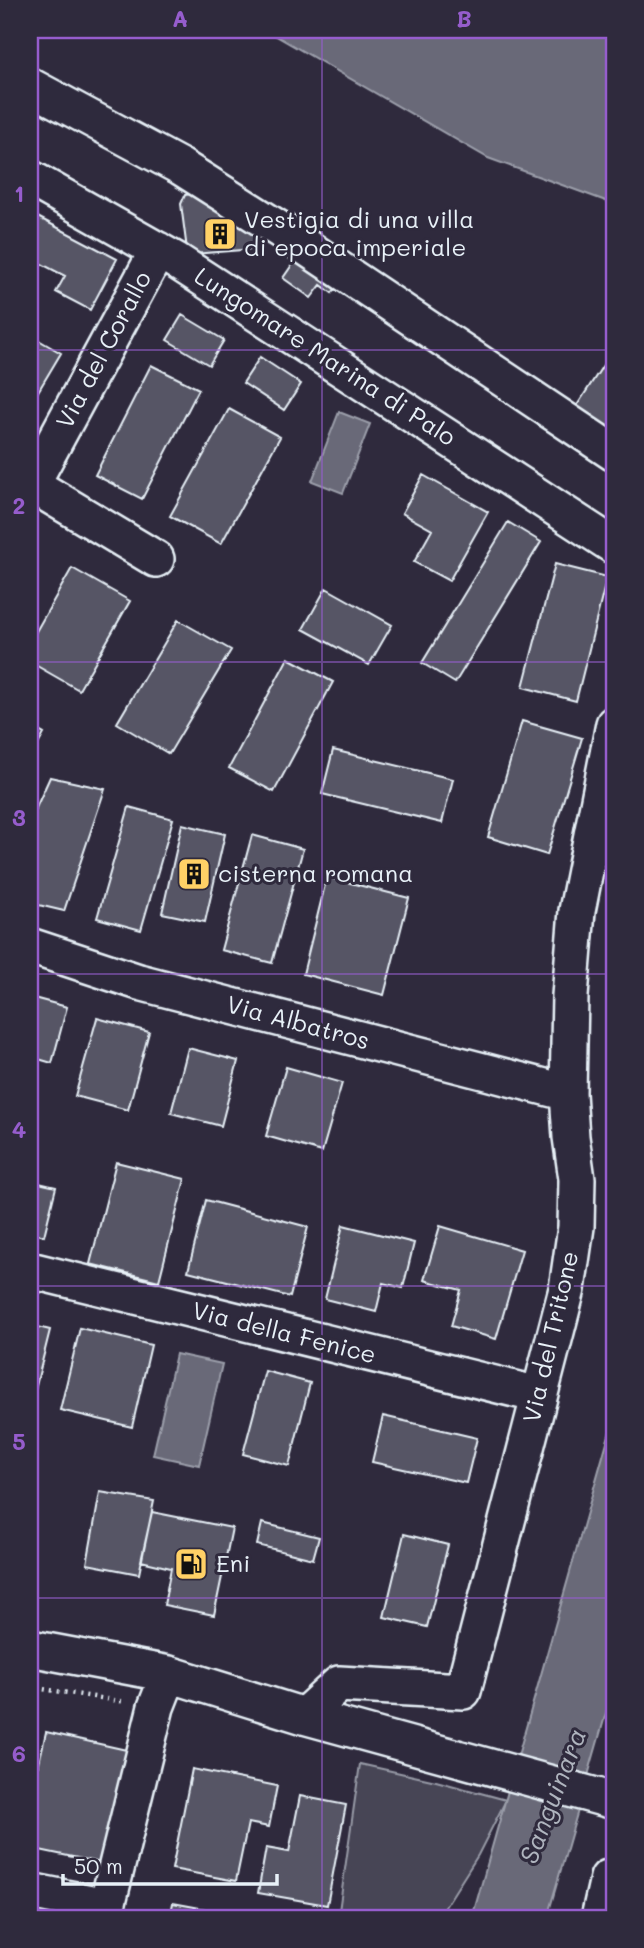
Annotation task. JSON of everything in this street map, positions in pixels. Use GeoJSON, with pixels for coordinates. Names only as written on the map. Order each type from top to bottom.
{"type":"FeatureCollection","features":[{"type":"Feature","properties":{"kind":"street"},"geometry":{"type":"LineString","coordinates":[[30,86],[181,167],[226,195],[614,453]]}},
{"type":"Feature","properties":{"kind":"street","name":"Lungomare Marina di Palo"},"geometry":{"type":"LineString","coordinates":[[30,178],[159,250],[614,546]]}},
{"type":"Feature","properties":{"kind":"street","name":"Via del Corallo"},"geometry":{"type":"LineString","coordinates":[[30,486],[159,250]]}},
{"type":"Feature","properties":{"kind":"street"},"geometry":{"type":"LineString","coordinates":[[30,486],[156,559]]}},
{"type":"Feature","properties":{"kind":"street","name":"Via del Tritone"},"geometry":{"type":"LineString","coordinates":[[304,1716],[339,1684],[463,1690],[567,1289],[576,1227],[577,1180],[568,1093],[570,996],[577,911],[614,724]]}},
{"type":"Feature","properties":{"kind":"street","name":"Via Albatros"},"geometry":{"type":"LineString","coordinates":[[30,946],[139,982],[568,1093]]}},
{"type":"Feature","properties":{"kind":"street","name":"Via della Fenice"},"geometry":{"type":"LineString","coordinates":[[30,1270],[538,1395]]}},
{"type":"Feature","properties":{"kind":"street"},"geometry":{"type":"LineString","coordinates":[[30,1648],[169,1674],[304,1716],[426,1747],[614,1801]]}},
{"type":"Feature","properties":{"kind":"street"},"geometry":{"type":"LineString","coordinates":[[30,1891],[105,1912],[156,1707],[169,1674]]}},
{"type":"Feature","properties":{"kind":"street"},"geometry":{"type":"LineString","coordinates":[[599,1918],[608,1878],[614,1880]]}},
{"type":"Feature","properties":{"kind":"shaded area"},"geometry":{"type":"Polygon","coordinates":[[[360,1764],[506,1800],[478,1855],[438,1918],[338,1918],[360,1764]]]}},
{"type":"Feature","properties":{"kind":"water"},"geometry":{"type":"Polygon","coordinates":[[[266,30],[614,30],[614,204],[488,158],[266,30]]]}},
{"type":"Feature","properties":{"kind":"water"},"geometry":{"type":"Polygon","coordinates":[[[339,412],[370,424],[343,493],[312,481],[339,412]]]}},
{"type":"Feature","properties":{"kind":"water"},"geometry":{"type":"Polygon","coordinates":[[[176,1354],[222,1364],[199,1465],[153,1455],[176,1354]]]}},
{"type":"Feature","properties":{"kind":"water","name":"Sanguinara"},"geometry":{"type":"Polygon","coordinates":[[[614,1417],[614,1685],[547,1918],[472,1918],[614,1417]]]}},
{"type":"Feature","properties":{"kind":"building","name":"Vestigia di una villa di epoca imperiale"},"geometry":{"type":"Polygon","coordinates":[[[206,192],[255,219],[254,249],[193,254],[187,250],[181,204],[185,195],[206,192]]]}},
{"type":"Feature","properties":{"kind":"building"},"geometry":{"type":"Polygon","coordinates":[[[30,213],[117,259],[90,310],[56,292],[65,276],[30,258],[30,213]]]}},
{"type":"Feature","properties":{"kind":"building"},"geometry":{"type":"Polygon","coordinates":[[[301,252],[341,281],[332,293],[321,285],[311,298],[283,278],[301,252]]]}},
{"type":"Feature","properties":{"kind":"building"},"geometry":{"type":"Polygon","coordinates":[[[182,315],[224,340],[209,365],[167,340],[182,315]]]}},
{"type":"Feature","properties":{"kind":"building"},"geometry":{"type":"Polygon","coordinates":[[[30,335],[61,353],[36,395],[30,392],[30,335]]]}},
{"type":"Feature","properties":{"kind":"building"},"geometry":{"type":"Polygon","coordinates":[[[260,357],[301,384],[284,410],[243,383],[260,357]]]}},
{"type":"Feature","properties":{"kind":"building"},"geometry":{"type":"Polygon","coordinates":[[[607,359],[614,362],[614,440],[571,415],[607,359]]]}},
{"type":"Feature","properties":{"kind":"building"},"geometry":{"type":"Polygon","coordinates":[[[151,365],[199,389],[142,499],[95,475],[151,365]]]}},
{"type":"Feature","properties":{"kind":"building"},"geometry":{"type":"Polygon","coordinates":[[[229,409],[280,437],[221,544],[170,516],[229,409]]]}},
{"type":"Feature","properties":{"kind":"building"},"geometry":{"type":"Polygon","coordinates":[[[423,475],[488,512],[449,581],[414,562],[432,530],[402,513],[423,475]]]}},
{"type":"Feature","properties":{"kind":"building"},"geometry":{"type":"Polygon","coordinates":[[[508,522],[541,542],[455,683],[422,663],[508,522]]]}},
{"type":"Feature","properties":{"kind":"building"},"geometry":{"type":"Polygon","coordinates":[[[555,564],[607,577],[576,701],[523,687],[555,564]]]}},
{"type":"Feature","properties":{"kind":"building"},"geometry":{"type":"Polygon","coordinates":[[[72,568],[130,601],[79,690],[30,662],[30,642],[72,568]]]}},
{"type":"Feature","properties":{"kind":"building"},"geometry":{"type":"Polygon","coordinates":[[[326,588],[392,625],[369,665],[303,629],[326,588]]]}},
{"type":"Feature","properties":{"kind":"building"},"geometry":{"type":"Polygon","coordinates":[[[178,620],[231,650],[169,754],[117,723],[178,620]]]}},
{"type":"Feature","properties":{"kind":"building"},"geometry":{"type":"Polygon","coordinates":[[[288,658],[333,682],[274,792],[229,768],[288,658]]]}},
{"type":"Feature","properties":{"kind":"building"},"geometry":{"type":"Polygon","coordinates":[[[522,721],[582,738],[547,855],[488,837],[522,721]]]}},
{"type":"Feature","properties":{"kind":"building"},"geometry":{"type":"Polygon","coordinates":[[[30,726],[44,734],[30,759],[30,726]]]}},
{"type":"Feature","properties":{"kind":"building"},"geometry":{"type":"Polygon","coordinates":[[[333,750],[453,779],[442,823],[322,794],[333,750]]]}},
{"type":"Feature","properties":{"kind":"building"},"geometry":{"type":"Polygon","coordinates":[[[50,777],[105,789],[64,911],[30,903],[30,821],[50,777]]]}},
{"type":"Feature","properties":{"kind":"building"},"geometry":{"type":"Polygon","coordinates":[[[129,807],[173,819],[141,930],[97,918],[129,807]]]}},
{"type":"Feature","properties":{"kind":"building","name":"cisterna romana"},"geometry":{"type":"Polygon","coordinates":[[[182,824],[225,834],[205,922],[162,913],[182,824]]]}},
{"type":"Feature","properties":{"kind":"building"},"geometry":{"type":"Polygon","coordinates":[[[252,835],[303,849],[272,963],[221,950],[252,835]]]}},
{"type":"Feature","properties":{"kind":"building"},"geometry":{"type":"Polygon","coordinates":[[[327,877],[409,898],[384,995],[303,974],[327,877]]]}},
{"type":"Feature","properties":{"kind":"building"},"geometry":{"type":"Polygon","coordinates":[[[30,997],[67,1007],[52,1063],[35,1058],[30,1078],[30,997]]]}},
{"type":"Feature","properties":{"kind":"building"},"geometry":{"type":"Polygon","coordinates":[[[97,1018],[149,1032],[128,1110],[75,1096],[97,1018]]]}},
{"type":"Feature","properties":{"kind":"building"},"geometry":{"type":"Polygon","coordinates":[[[188,1048],[238,1061],[221,1126],[171,1113],[188,1048]]]}},
{"type":"Feature","properties":{"kind":"building"},"geometry":{"type":"Polygon","coordinates":[[[286,1067],[342,1083],[322,1152],[266,1136],[286,1067]]]}},
{"type":"Feature","properties":{"kind":"building"},"geometry":{"type":"Polygon","coordinates":[[[116,1162],[185,1179],[159,1281],[90,1264],[116,1162]]]}},
{"type":"Feature","properties":{"kind":"building"},"geometry":{"type":"Polygon","coordinates":[[[30,1181],[56,1187],[44,1236],[30,1232],[30,1181]]]}},
{"type":"Feature","properties":{"kind":"building"},"geometry":{"type":"Polygon","coordinates":[[[206,1200],[308,1227],[290,1297],[188,1271],[206,1200]]]}},
{"type":"Feature","properties":{"kind":"building"},"geometry":{"type":"Polygon","coordinates":[[[343,1225],[414,1243],[403,1288],[383,1283],[376,1312],[325,1299],[343,1225]]]}},
{"type":"Feature","properties":{"kind":"building"},"geometry":{"type":"Polygon","coordinates":[[[440,1226],[522,1250],[496,1339],[451,1326],[461,1290],[424,1280],[440,1226]]]}},
{"type":"Feature","properties":{"kind":"building"},"geometry":{"type":"Polygon","coordinates":[[[30,1325],[50,1330],[30,1410],[30,1325]]]}},
{"type":"Feature","properties":{"kind":"building"},"geometry":{"type":"Polygon","coordinates":[[[80,1328],[151,1345],[132,1427],[60,1410],[80,1328]]]}},
{"type":"Feature","properties":{"kind":"building"},"geometry":{"type":"Polygon","coordinates":[[[265,1371],[310,1383],[289,1466],[243,1454],[265,1371]]]}},
{"type":"Feature","properties":{"kind":"building"},"geometry":{"type":"Polygon","coordinates":[[[383,1416],[477,1438],[466,1483],[372,1462],[383,1416]]]}},
{"type":"Feature","properties":{"kind":"building"},"geometry":{"type":"Polygon","coordinates":[[[100,1492],[154,1501],[139,1574],[87,1564],[100,1492]]]}},
{"type":"Feature","properties":{"kind":"building","name":"Eni"},"geometry":{"type":"Polygon","coordinates":[[[152,1512],[232,1528],[214,1615],[164,1605],[171,1568],[141,1561],[152,1512]]]}},
{"type":"Feature","properties":{"kind":"building"},"geometry":{"type":"Polygon","coordinates":[[[262,1523],[319,1537],[313,1559],[257,1545],[262,1523]]]}},
{"type":"Feature","properties":{"kind":"building"},"geometry":{"type":"Polygon","coordinates":[[[404,1534],[448,1545],[427,1627],[384,1617],[404,1534]]]}},
{"type":"Feature","properties":{"kind":"building"},"geometry":{"type":"Polygon","coordinates":[[[46,1732],[131,1751],[106,1864],[30,1848],[30,1803],[46,1732]]]}},
{"type":"Feature","properties":{"kind":"building"},"geometry":{"type":"Polygon","coordinates":[[[192,1769],[277,1786],[269,1827],[248,1823],[236,1881],[172,1869],[192,1769]]]}},
{"type":"Feature","properties":{"kind":"building"},"geometry":{"type":"Polygon","coordinates":[[[300,1796],[346,1805],[327,1905],[258,1893],[266,1848],[289,1852],[300,1796]]]}},
{"type":"Feature","properties":{"kind":"building"},"geometry":{"type":"Polygon","coordinates":[[[173,1903],[254,1918],[170,1918],[173,1903]]]}},
{"type":"Feature","properties":{"kind":"place","name":"Vestigia di una villa di epoca imperiale"},"geometry":{"type":"Point","coordinates":[220,234]}},
{"type":"Feature","properties":{"kind":"place","name":"cisterna romana"},"geometry":{"type":"Point","coordinates":[194,874]}},
{"type":"Feature","properties":{"kind":"place","name":"Eni"},"geometry":{"type":"Point","coordinates":[191,1564]}}]}
